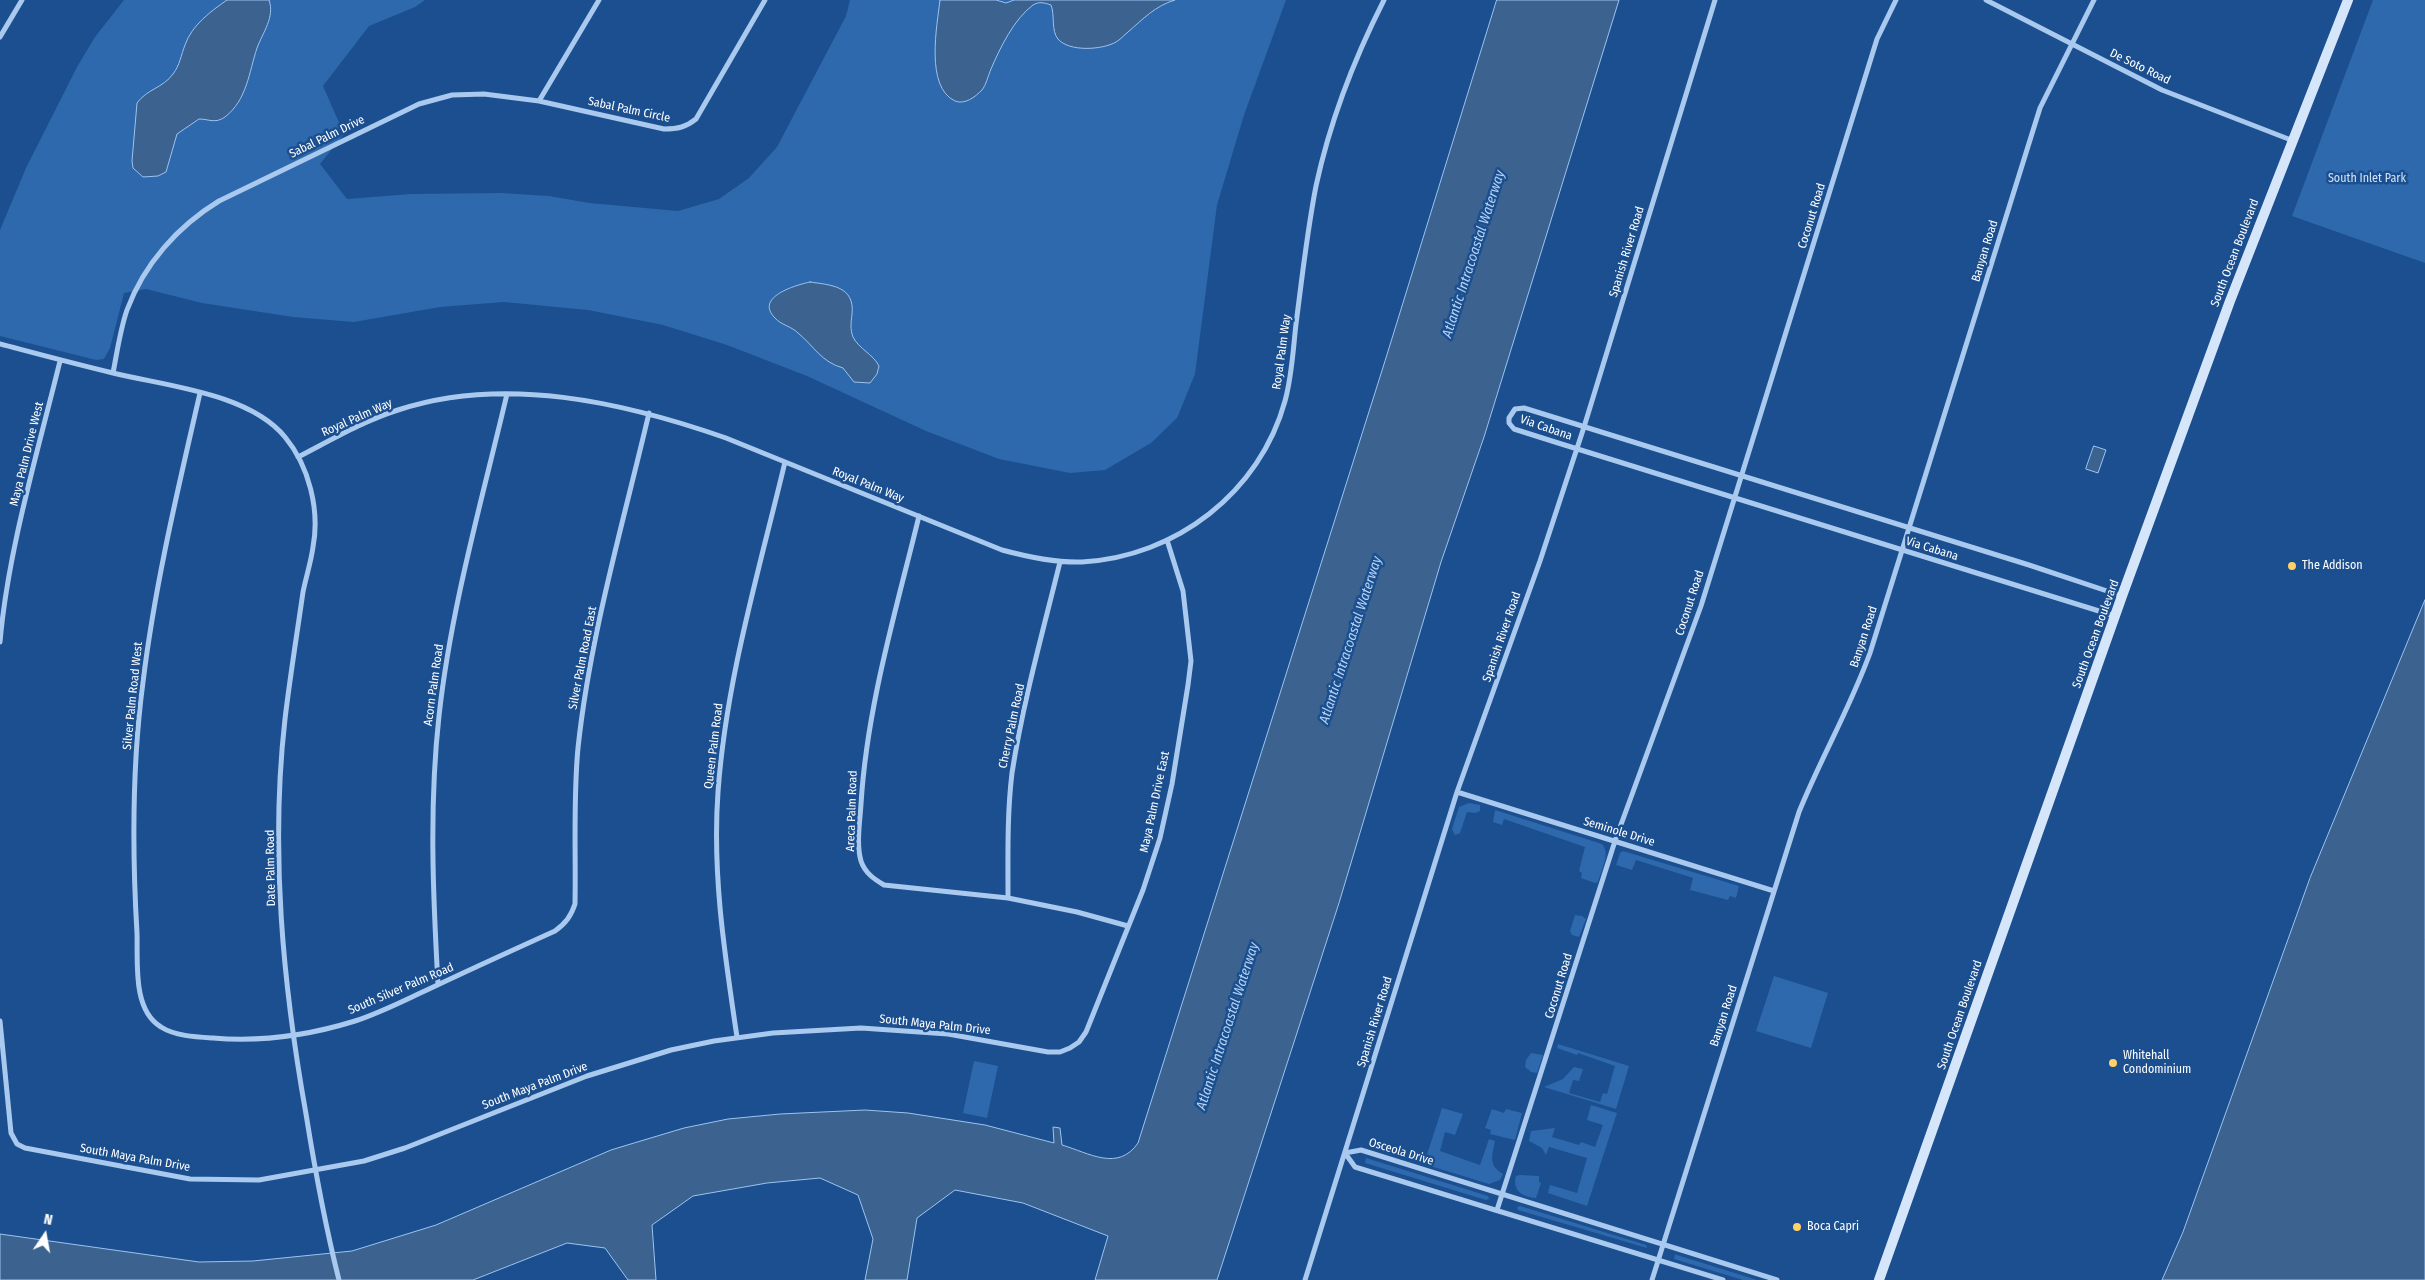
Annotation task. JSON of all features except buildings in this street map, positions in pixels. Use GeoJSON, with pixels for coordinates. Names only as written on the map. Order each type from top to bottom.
{"type":"FeatureCollection","features":[{"type":"Feature","properties":{"kind":"main road","name":"South Ocean Boulevard"},"geometry":{"type":"LineString","coordinates":[[1879,1280],[2122,596],[2291,140],[2348,0]]}},
{"type":"Feature","properties":{"kind":"street"},"geometry":{"type":"LineString","coordinates":[[0,36],[22,0]]}},
{"type":"Feature","properties":{"kind":"street"},"geometry":{"type":"LineString","coordinates":[[539,100],[599,0]]}},
{"type":"Feature","properties":{"kind":"street","name":"Sabal Palm Circle"},"geometry":{"type":"LineString","coordinates":[[539,100],[664,129],[676,129],[687,126],[696,119],[765,0]]}},
{"type":"Feature","properties":{"kind":"street","name":"Royal Palm Way"},"geometry":{"type":"LineString","coordinates":[[298,457],[367,422],[403,408],[468,395],[507,394],[590,402],[649,413],[726,438],[1002,550],[1024,556],[1060,562],[1089,561],[1127,556],[1167,540],[1200,522],[1227,500],[1256,464],[1277,424],[1290,379],[1308,227],[1323,160],[1340,102],[1355,62],[1384,0]]}},
{"type":"Feature","properties":{"kind":"street","name":"Spanish River Road"},"geometry":{"type":"LineString","coordinates":[[1307,1280],[1457,792],[1540,561],[1584,427],[1715,0]]}},
{"type":"Feature","properties":{"kind":"street","name":"Coconut Road"},"geometry":{"type":"LineString","coordinates":[[1498,1210],[1615,841],[1701,606],[1878,40],[1896,0]]}},
{"type":"Feature","properties":{"kind":"street","name":"De Soto Road"},"geometry":{"type":"LineString","coordinates":[[1986,0],[2173,94],[2291,140]]}},
{"type":"Feature","properties":{"kind":"street","name":"Banyan Road"},"geometry":{"type":"LineString","coordinates":[[1652,1280],[1799,812],[1813,778],[1857,688],[2040,108],[2094,0]]}},
{"type":"Feature","properties":{"kind":"street","name":"Sabal Palm Drive"},"geometry":{"type":"LineString","coordinates":[[113,373],[127,311],[139,282],[161,249],[201,212],[219,201],[419,104],[452,95],[484,94],[539,100]]}},
{"type":"Feature","properties":{"kind":"street"},"geometry":{"type":"LineString","coordinates":[[0,344],[60,361],[200,393],[230,402],[261,416],[282,434],[298,457]]}},
{"type":"Feature","properties":{"kind":"street","name":"Maya Palm Drive West"},"geometry":{"type":"LineString","coordinates":[[0,642],[2,618],[24,507],[60,361]]}},
{"type":"Feature","properties":{"kind":"street","name":"Silver Palm Road West"},"geometry":{"type":"LineString","coordinates":[[143,1005],[135,894],[134,824],[140,712],[153,613],[168,535],[200,393]]}},
{"type":"Feature","properties":{"kind":"street","name":"Acorn Palm Road"},"geometry":{"type":"LineString","coordinates":[[438,984],[432,869],[432,818],[439,715],[456,613],[507,394]]}},
{"type":"Feature","properties":{"kind":"street","name":"Via Cabana"},"geometry":{"type":"LineString","coordinates":[[2115,616],[1514,429],[1509,422],[1509,418],[1515,409],[1524,408],[2122,596]]}},
{"type":"Feature","properties":{"kind":"street","name":"Silver Palm Road East"},"geometry":{"type":"LineString","coordinates":[[573,912],[575,893],[575,797],[584,702],[598,631],[649,413]]}},
{"type":"Feature","properties":{"kind":"street","name":"Date Palm Road"},"geometry":{"type":"LineString","coordinates":[[298,457],[309,482],[315,522],[314,544],[304,589],[285,720],[281,778],[280,858],[282,910],[292,1035],[315,1171],[339,1280]]}},
{"type":"Feature","properties":{"kind":"street","name":"Queen Palm Road"},"geometry":{"type":"LineString","coordinates":[[737,1037],[723,944],[718,882],[717,838],[721,761],[734,674],[785,462]]}},
{"type":"Feature","properties":{"kind":"street","name":"Areca Palm Road"},"geometry":{"type":"LineString","coordinates":[[919,516],[867,739],[860,819],[861,860],[866,871],[884,885],[1008,898],[1077,912],[1128,926]]}},
{"type":"Feature","properties":{"kind":"street","name":"Maya Palm Drive East"},"geometry":{"type":"LineString","coordinates":[[1066,1050],[1079,1042],[1086,1032],[1143,890],[1160,838],[1172,784],[1190,669],[1189,639],[1183,591],[1167,540]]}},
{"type":"Feature","properties":{"kind":"street","name":"Cherry Palm Road"},"geometry":{"type":"LineString","coordinates":[[1008,898],[1008,839],[1012,773],[1019,734],[1060,562]]}},
{"type":"Feature","properties":{"kind":"street","name":"Seminole Drive"},"geometry":{"type":"LineString","coordinates":[[1457,792],[1774,891]]}},
{"type":"Feature","properties":{"kind":"street","name":"South Silver Palm Road"},"geometry":{"type":"LineString","coordinates":[[143,1005],[150,1017],[159,1026],[183,1035],[226,1040],[259,1040],[292,1035],[355,1021],[555,931],[564,924],[573,912]]}},
{"type":"Feature","properties":{"kind":"street","name":"South Maya Palm Drive"},"geometry":{"type":"LineString","coordinates":[[0,1021],[11,1133],[16,1144],[25,1148],[190,1178],[259,1180],[364,1161],[405,1148],[588,1076],[629,1062],[671,1050],[737,1037],[817,1029],[904,1030],[991,1040],[1048,1052],[1066,1050]]}},
{"type":"Feature","properties":{"kind":"street","name":"Osceola Drive"},"geometry":{"type":"LineString","coordinates":[[1345,1153],[1361,1150],[1777,1280]]}},
{"type":"Feature","properties":{"kind":"street"},"geometry":{"type":"LineString","coordinates":[[1345,1153],[1355,1166],[1723,1280]]}},
{"type":"Feature","properties":{"kind":"green space"},"geometry":{"type":"Polygon","coordinates":[[[124,0],[425,0],[415,7],[369,26],[323,86],[344,134],[320,164],[347,199],[411,194],[501,193],[549,196],[589,203],[678,211],[719,199],[749,178],[777,147],[846,16],[850,0],[1286,0],[1244,115],[1217,205],[1195,374],[1177,418],[1151,443],[1105,470],[1070,473],[999,459],[926,431],[807,376],[727,345],[663,325],[588,310],[504,302],[440,307],[354,322],[293,317],[202,303],[146,289],[124,293],[110,348],[104,359],[96,360],[0,336],[0,230],[26,168],[77,67],[95,37],[124,0]]]}},
{"type":"Feature","properties":{"kind":"green space","name":"South Inlet Park"},"geometry":{"type":"Polygon","coordinates":[[[2373,0],[2425,0],[2425,263],[2292,216],[2373,0]]]}},
{"type":"Feature","properties":{"kind":"green space"},"geometry":{"type":"Polygon","coordinates":[[[1469,803],[1480,805],[1480,811],[1475,813],[1467,812],[1460,833],[1455,835],[1452,829],[1459,807],[1469,803]]]}},
{"type":"Feature","properties":{"kind":"green space"},"geometry":{"type":"Polygon","coordinates":[[[1495,810],[1602,844],[1606,852],[1598,882],[1595,883],[1581,878],[1582,873],[1579,871],[1585,847],[1504,819],[1502,825],[1493,822],[1495,810]]]}},
{"type":"Feature","properties":{"kind":"green space"},"geometry":{"type":"Polygon","coordinates":[[[1623,851],[1739,886],[1736,898],[1730,896],[1728,900],[1690,890],[1693,878],[1636,860],[1632,870],[1616,865],[1620,853],[1623,851]]]}},
{"type":"Feature","properties":{"kind":"green space"},"geometry":{"type":"Polygon","coordinates":[[[1575,915],[1586,919],[1579,937],[1572,935],[1570,931],[1575,915]]]}},
{"type":"Feature","properties":{"kind":"green space"},"geometry":{"type":"Polygon","coordinates":[[[1774,976],[1828,993],[1811,1048],[1756,1031],[1774,976]]]}},
{"type":"Feature","properties":{"kind":"green space"},"geometry":{"type":"Polygon","coordinates":[[[1558,1044],[1629,1066],[1616,1109],[1544,1087],[1563,1079],[1574,1067],[1583,1069],[1579,1081],[1573,1080],[1569,1093],[1600,1102],[1603,1093],[1607,1094],[1615,1066],[1557,1048],[1558,1044]]]}},
{"type":"Feature","properties":{"kind":"green space"},"geometry":{"type":"Polygon","coordinates":[[[1531,1053],[1543,1055],[1537,1073],[1531,1072],[1525,1067],[1526,1060],[1531,1053]]]}},
{"type":"Feature","properties":{"kind":"green space"},"geometry":{"type":"Polygon","coordinates":[[[974,1061],[998,1066],[987,1118],[963,1113],[974,1061]]]}},
{"type":"Feature","properties":{"kind":"green space"},"geometry":{"type":"Polygon","coordinates":[[[1591,1105],[1617,1113],[1587,1206],[1548,1193],[1550,1185],[1577,1193],[1587,1158],[1549,1147],[1546,1155],[1542,1148],[1529,1141],[1531,1131],[1555,1128],[1552,1137],[1579,1145],[1581,1142],[1595,1147],[1603,1125],[1587,1120],[1591,1105]]]}},
{"type":"Feature","properties":{"kind":"green space"},"geometry":{"type":"Polygon","coordinates":[[[1442,1108],[1463,1114],[1455,1135],[1445,1132],[1440,1151],[1480,1165],[1489,1139],[1495,1141],[1492,1160],[1498,1171],[1503,1174],[1500,1180],[1489,1184],[1424,1164],[1442,1108]]]}},
{"type":"Feature","properties":{"kind":"green space"},"geometry":{"type":"Polygon","coordinates":[[[1492,1109],[1504,1113],[1506,1109],[1522,1113],[1515,1140],[1490,1134],[1491,1130],[1485,1128],[1492,1109]]]}},
{"type":"Feature","properties":{"kind":"green space"},"geometry":{"type":"Polygon","coordinates":[[[1366,1158],[1488,1196],[1489,1199],[1486,1200],[1365,1163],[1366,1158]]]}},
{"type":"Feature","properties":{"kind":"green space"},"geometry":{"type":"Polygon","coordinates":[[[1516,1176],[1539,1176],[1539,1182],[1541,1183],[1536,1198],[1519,1192],[1515,1181],[1516,1176]]]}},
{"type":"Feature","properties":{"kind":"green space"},"geometry":{"type":"Polygon","coordinates":[[[1520,1206],[1646,1245],[1647,1248],[1518,1210],[1517,1207],[1520,1206]]]}},
{"type":"Feature","properties":{"kind":"green space"},"geometry":{"type":"Polygon","coordinates":[[[1675,1254],[1757,1280],[1743,1280],[1674,1259],[1675,1254]]]}},
{"type":"Feature","properties":{"kind":"water"},"geometry":{"type":"Polygon","coordinates":[[[227,0],[269,0],[268,24],[257,48],[243,94],[225,117],[215,121],[199,119],[177,134],[166,172],[158,176],[143,177],[133,168],[132,161],[137,103],[145,95],[169,79],[177,67],[192,31],[208,14],[227,0]]]}},
{"type":"Feature","properties":{"kind":"water"},"geometry":{"type":"Polygon","coordinates":[[[940,0],[996,0],[1006,3],[1014,0],[1175,0],[1155,9],[1116,42],[1094,48],[1077,48],[1063,43],[1056,36],[1051,5],[1035,4],[1026,11],[1008,34],[982,90],[970,100],[959,102],[946,94],[936,70],[935,55],[940,0]]]}},
{"type":"Feature","properties":{"kind":"water","name":"Atlantic Intracoastal Waterway"},"geometry":{"type":"Polygon","coordinates":[[[1497,0],[1619,0],[1484,437],[1441,562],[1339,903],[1217,1280],[1095,1280],[1108,1236],[1023,1203],[955,1190],[917,1218],[907,1280],[865,1280],[873,1239],[858,1195],[820,1178],[767,1183],[693,1196],[652,1225],[656,1280],[628,1280],[605,1248],[567,1243],[473,1280],[0,1280],[0,1234],[199,1262],[253,1261],[352,1251],[436,1225],[611,1150],[684,1128],[728,1119],[780,1114],[865,1110],[908,1113],[985,1125],[1054,1143],[1053,1127],[1060,1128],[1062,1145],[1093,1156],[1112,1158],[1121,1157],[1130,1152],[1138,1143],[1497,0]]]}},
{"type":"Feature","properties":{"kind":"water"},"geometry":{"type":"Polygon","coordinates":[[[810,282],[833,286],[846,292],[850,298],[852,305],[851,331],[853,337],[879,366],[877,374],[870,383],[854,382],[843,368],[823,358],[804,338],[777,320],[770,311],[770,304],[773,298],[779,293],[810,282]]]}},
{"type":"Feature","properties":{"kind":"water"},"geometry":{"type":"Polygon","coordinates":[[[2094,446],[2106,450],[2098,473],[2086,469],[2094,446]]]}},
{"type":"Feature","properties":{"kind":"water"},"geometry":{"type":"Polygon","coordinates":[[[2425,600],[2425,1280],[2162,1280],[2183,1232],[2310,878],[2425,600]]]}},
{"type":"Feature","properties":{"kind":"place","name":"The Addison"},"geometry":{"type":"Point","coordinates":[2292,566]}},
{"type":"Feature","properties":{"kind":"place","name":"Whitehall Condominium"},"geometry":{"type":"Point","coordinates":[2113,1063]}},
{"type":"Feature","properties":{"kind":"place","name":"Boca Capri"},"geometry":{"type":"Point","coordinates":[1797,1227]}}]}
